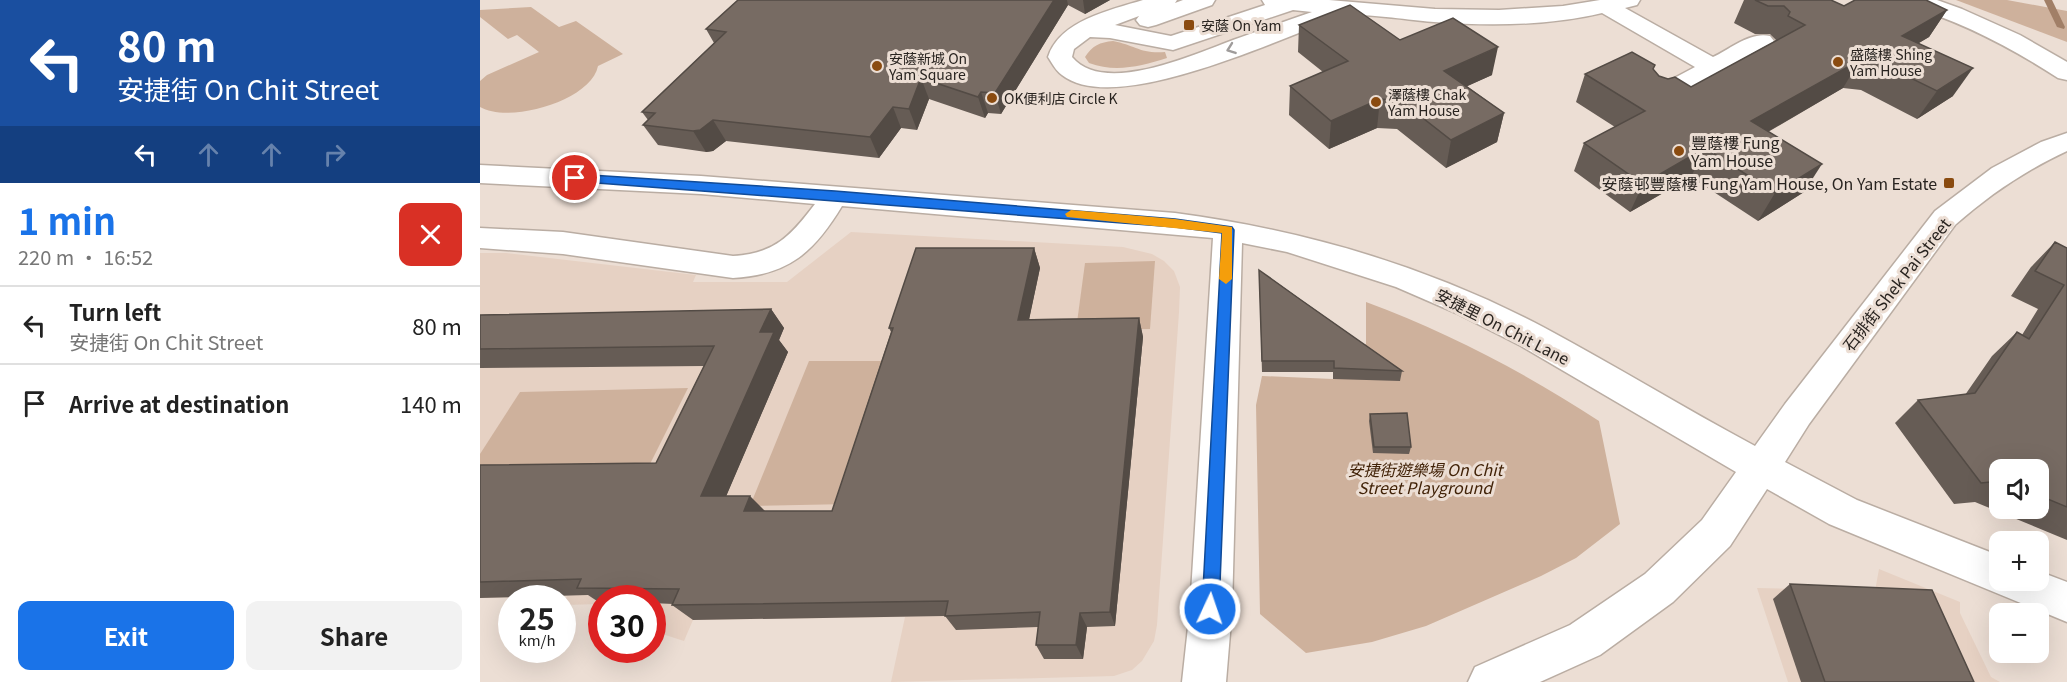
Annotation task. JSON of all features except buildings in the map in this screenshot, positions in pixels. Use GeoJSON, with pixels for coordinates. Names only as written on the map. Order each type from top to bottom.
{"type":"FeatureCollection","features":[{"type":"Feature","properties":{"kind":"street"},"geometry":{"type":"LineString","coordinates":[[1102,32],[1166,0]]}},
{"type":"Feature","properties":{"kind":"street"},"geometry":{"type":"LineString","coordinates":[[1204,0],[1136,25],[1071,37],[1060,51],[1060,59],[1064,65],[1083,76],[1114,80],[1132,78],[1184,66],[1345,8]]}},
{"type":"Feature","properties":{"kind":"street"},"geometry":{"type":"LineString","coordinates":[[1102,32],[1144,36],[1167,33],[1259,0]]}},
{"type":"Feature","properties":{"kind":"street"},"geometry":{"type":"LineString","coordinates":[[1102,32],[1160,43],[1173,43],[1282,1],[1490,19],[1555,15],[1629,0]]}},
{"type":"Feature","properties":{"kind":"street"},"geometry":{"type":"LineString","coordinates":[[1913,0],[1984,25],[2067,73]]}},
{"type":"Feature","properties":{"kind":"street"},"geometry":{"type":"LineString","coordinates":[[1606,6],[1712,67]]}},
{"type":"Feature","properties":{"kind":"street"},"geometry":{"type":"LineString","coordinates":[[1657,97],[1762,41]]}},
{"type":"Feature","properties":{"kind":"street","name":"石排街 Shek Pai Street"},"geometry":{"type":"LineString","coordinates":[[1490,682],[1585,640],[1659,588],[1716,533],[1760,466],[1945,218],[1971,194],[2020,164],[2067,141]]}},
{"type":"Feature","properties":{"kind":"street","name":"安捷里 On Chit Lane"},"geometry":{"type":"LineString","coordinates":[[480,174],[620,180],[835,195],[1175,223],[1228,230],[1289,242],[1407,279],[1467,305],[1533,337],[1690,429],[1843,512],[1989,571]]}},
{"type":"Feature","properties":{"kind":"street"},"geometry":{"type":"LineString","coordinates":[[480,238],[563,243],[751,268],[767,264],[795,247],[821,218],[835,195]]}},
{"type":"Feature","properties":{"kind":"street"},"geometry":{"type":"LineString","coordinates":[[1204,682],[1210,609],[1228,230]]}},
{"type":"Feature","properties":{"kind":"street"},"geometry":{"type":"LineString","coordinates":[[2040,591],[2067,602]]}},
{"type":"Feature","properties":{"kind":"shaded area"},"geometry":{"type":"Polygon","coordinates":[[[851,232],[1123,247],[1152,254],[1174,271],[1180,287],[1179,312],[1157,625],[1154,641],[1142,661],[1132,670],[1114,676],[891,682],[905,617],[693,620],[684,641],[666,635],[666,585],[588,585],[588,604],[576,605],[576,585],[498,585],[498,598],[480,598],[480,253],[506,253],[696,275],[693,282],[787,282],[851,232]]]}},
{"type":"Feature","properties":{"kind":"shaded area"},"geometry":{"type":"Polygon","coordinates":[[[1879,569],[1960,602],[1960,613],[1991,677],[2000,682],[1788,682],[1757,588],[1875,591],[1879,569]]]}},
{"type":"Feature","properties":{"kind":"green space"},"geometry":{"type":"Polygon","coordinates":[[[1956,0],[2007,0],[2067,11],[2067,42],[1956,0]]]}},
{"type":"Feature","properties":{"kind":"green space"},"geometry":{"type":"Polygon","coordinates":[[[531,7],[559,27],[576,21],[623,54],[598,66],[592,79],[581,90],[547,106],[510,113],[493,112],[480,107],[480,81],[487,75],[539,52],[517,35],[508,39],[480,17],[480,10],[531,7]]]}},
{"type":"Feature","properties":{"kind":"green space"},"geometry":{"type":"Polygon","coordinates":[[[1113,41],[1143,50],[1165,52],[1167,58],[1138,66],[1119,68],[1089,63],[1085,57],[1090,50],[1100,44],[1113,41]]]}},
{"type":"Feature","properties":{"kind":"green space"},"geometry":{"type":"Polygon","coordinates":[[[1155,261],[1150,329],[1076,330],[1085,263],[1155,261]]]}},
{"type":"Feature","properties":{"kind":"green space","name":"安捷街遊樂場 On Chit Street Playground"},"geometry":{"type":"Polygon","coordinates":[[[1366,302],[1426,326],[1515,370],[1599,421],[1620,524],[1576,558],[1541,576],[1426,626],[1372,642],[1306,653],[1260,614],[1256,405],[1262,376],[1333,379],[1333,343],[1366,344],[1366,302]]]}},
{"type":"Feature","properties":{"kind":"green space"},"geometry":{"type":"Polygon","coordinates":[[[809,361],[895,361],[849,504],[750,506],[809,361]]]}},
{"type":"Feature","properties":{"kind":"green space"},"geometry":{"type":"Polygon","coordinates":[[[688,388],[650,464],[480,468],[480,454],[520,392],[688,388]]]}},
{"type":"Feature","properties":{"kind":"waterway"},"geometry":{"type":"LineString","coordinates":[[2048,0],[2061,27]]}},
{"type":"Feature","properties":{"kind":"slow traffic"},"geometry":{"type":"LineString","coordinates":[[1071,214],[1228,230],[1226,279]]}},
{"type":"Feature","properties":{"kind":"place","name":"安蔭 On Yam"},"geometry":{"type":"Point","coordinates":[1189,25]}},
{"type":"Feature","properties":{"kind":"place","name":"盛蔭樓 Shing Yam House"},"geometry":{"type":"Point","coordinates":[1838,62]}},
{"type":"Feature","properties":{"kind":"place","name":"安蔭新城 On Yam Square"},"geometry":{"type":"Point","coordinates":[877,66]}},
{"type":"Feature","properties":{"kind":"place","name":"OK便利店 Circle K"},"geometry":{"type":"Point","coordinates":[992,98]}},
{"type":"Feature","properties":{"kind":"place","name":"澤蔭樓 Chak Yam House"},"geometry":{"type":"Point","coordinates":[1376,102]}},
{"type":"Feature","properties":{"kind":"place","name":"豐蔭樓 Fung Yam House"},"geometry":{"type":"Point","coordinates":[1679,151]}},
{"type":"Feature","properties":{"kind":"place","name":"安蔭邨豐蔭樓 Fung Yam House, On Yam Estate"},"geometry":{"type":"Point","coordinates":[1949,183]}},
{"type":"Feature","properties":{"kind":"route"},"geometry":{"type":"LineString","coordinates":[[575,178],[835,195],[1175,223],[1228,230],[1210,609]]}}]}
